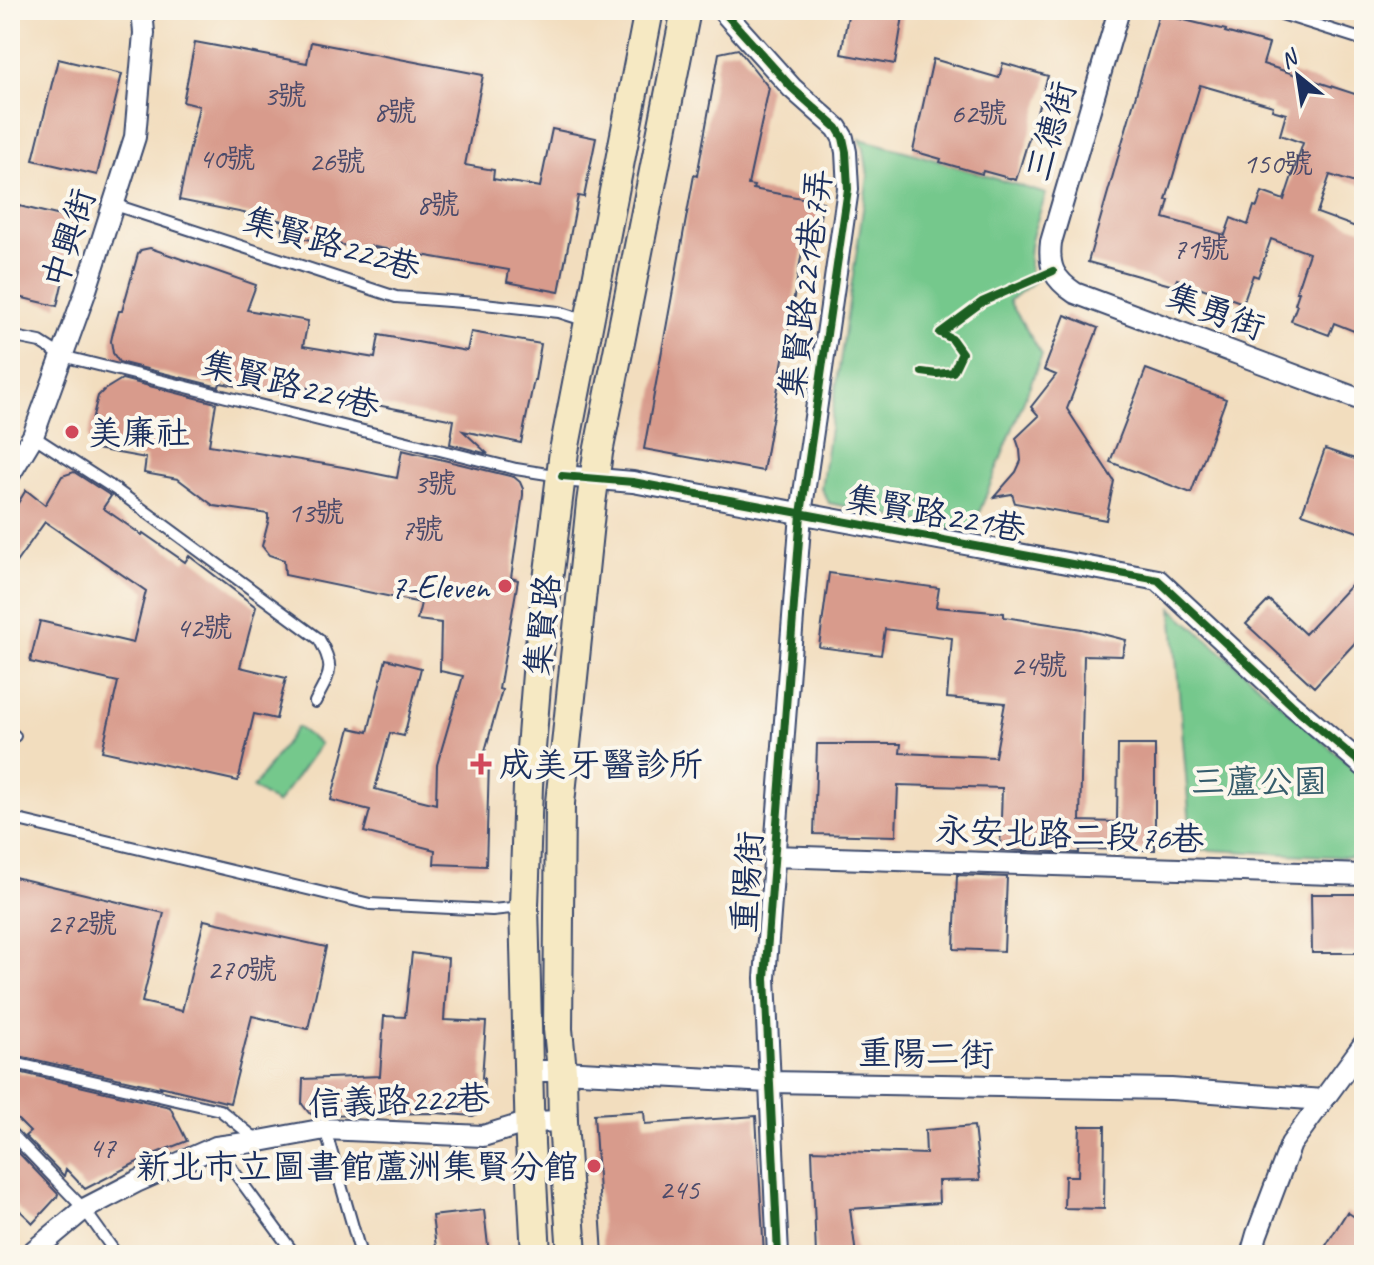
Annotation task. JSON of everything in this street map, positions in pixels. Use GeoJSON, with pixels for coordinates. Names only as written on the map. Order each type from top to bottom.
{"type":"FeatureCollection","features":[{"type":"Feature","properties":{"kind":"main road","name":"集賢路"},"geometry":{"type":"LineString","coordinates":[[536,1255],[529,1122],[524,906],[528,786],[536,692],[564,451],[649,10]]}},
{"type":"Feature","properties":{"kind":"main road","name":"集賢路"},"geometry":{"type":"LineString","coordinates":[[572,1255],[558,1029],[560,803],[594,478],[686,10]]}},
{"type":"Feature","properties":{"kind":"street","name":"中興街"},"geometry":{"type":"LineString","coordinates":[[10,474],[33,436],[85,293],[135,137],[144,33],[142,10]]}},
{"type":"Feature","properties":{"kind":"street","name":"集賢路221巷7弄"},"geometry":{"type":"LineString","coordinates":[[722,10],[792,88],[837,128],[846,152],[848,189],[801,514]]}},
{"type":"Feature","properties":{"kind":"street","name":"三德街"},"geometry":{"type":"LineString","coordinates":[[1053,271],[1049,258],[1051,242],[1119,10]]}},
{"type":"Feature","properties":{"kind":"street","name":"集勇街"},"geometry":{"type":"LineString","coordinates":[[1053,271],[1060,283],[1075,293],[1364,401]]}},
{"type":"Feature","properties":{"kind":"street","name":"集賢路221巷"},"geometry":{"type":"LineString","coordinates":[[562,476],[633,482],[1158,580],[1292,705],[1364,766]]}},
{"type":"Feature","properties":{"kind":"street","name":"重陽街"},"geometry":{"type":"LineString","coordinates":[[778,1255],[765,978],[801,514]]}},
{"type":"Feature","properties":{"kind":"street","name":"永安北路二段76巷"},"geometry":{"type":"LineString","coordinates":[[773,856],[1364,875]]}},
{"type":"Feature","properties":{"kind":"street"},"geometry":{"type":"LineString","coordinates":[[1251,1255],[1291,1144],[1364,1044]]}},
{"type":"Feature","properties":{"kind":"street","name":"重陽二街"},"geometry":{"type":"LineString","coordinates":[[529,1071],[769,1082],[1171,1089],[1323,1100]]}},
{"type":"Feature","properties":{"kind":"street","name":"信義路222巷"},"geometry":{"type":"LineString","coordinates":[[29,1255],[84,1209],[216,1147],[325,1129],[483,1136],[529,1122],[563,1121]]}},
{"type":"Feature","properties":{"kind":"lane"},"geometry":{"type":"LineString","coordinates":[[1269,10],[1364,40]]}},
{"type":"Feature","properties":{"kind":"lane","name":"集賢路222巷"},"geometry":{"type":"LineString","coordinates":[[112,204],[396,297],[559,312],[589,322]]}},
{"type":"Feature","properties":{"kind":"lane","name":"集賢路224巷"},"geometry":{"type":"LineString","coordinates":[[10,336],[40,342],[62,356],[501,465],[562,476]]}},
{"type":"Feature","properties":{"kind":"lane"},"geometry":{"type":"LineString","coordinates":[[33,436],[115,489],[319,639],[329,656],[330,673],[315,702]]}},
{"type":"Feature","properties":{"kind":"lane"},"geometry":{"type":"LineString","coordinates":[[10,818],[370,904],[492,910],[524,906]]}},
{"type":"Feature","properties":{"kind":"lane"},"geometry":{"type":"LineString","coordinates":[[10,1062],[220,1110],[260,1141]]}},
{"type":"Feature","properties":{"kind":"lane"},"geometry":{"type":"LineString","coordinates":[[325,1129],[361,1255]]}},
{"type":"Feature","properties":{"kind":"lane"},"geometry":{"type":"LineString","coordinates":[[10,1132],[84,1209],[117,1255]]}},
{"type":"Feature","properties":{"kind":"lane"},"geometry":{"type":"LineString","coordinates":[[216,1147],[295,1255]]}},
{"type":"Feature","properties":{"kind":"green space"},"geometry":{"type":"Polygon","coordinates":[[[860,139],[1046,194],[1030,249],[1030,271],[1034,282],[1009,301],[1042,355],[971,533],[829,503],[821,488],[868,176],[860,139]]]}},
{"type":"Feature","properties":{"kind":"green space","name":"三蘆公園"},"geometry":{"type":"Polygon","coordinates":[[[1172,608],[1364,778],[1364,858],[1192,849],[1172,608]]]}},
{"type":"Feature","properties":{"kind":"green space"},"geometry":{"type":"Polygon","coordinates":[[[297,727],[320,744],[277,804],[253,788],[297,727]]]}},
{"type":"Feature","properties":{"kind":"building"},"geometry":{"type":"Polygon","coordinates":[[[849,10],[904,10],[895,64],[841,54],[849,10]]]}},
{"type":"Feature","properties":{"kind":"building"},"geometry":{"type":"Polygon","coordinates":[[[1159,14],[1269,44],[1263,64],[1364,97],[1364,186],[1330,175],[1317,213],[1364,230],[1364,335],[1334,323],[1329,335],[1291,321],[1297,305],[1299,292],[1296,292],[1309,253],[1271,239],[1258,277],[1253,275],[1243,303],[1177,279],[1174,286],[1088,262],[1159,14]],[[1200,85],[1166,200],[1169,200],[1164,218],[1225,235],[1231,218],[1248,225],[1262,192],[1284,200],[1303,143],[1280,135],[1286,114],[1272,110],[1273,106],[1200,85]]]}},
{"type":"Feature","properties":{"kind":"building"},"geometry":{"type":"Polygon","coordinates":[[[195,42],[307,63],[311,42],[483,75],[465,165],[494,170],[493,179],[540,187],[552,129],[596,138],[584,197],[578,196],[559,292],[507,282],[509,270],[282,235],[284,221],[179,200],[199,106],[183,102],[195,42]]]}},
{"type":"Feature","properties":{"kind":"building"},"geometry":{"type":"Polygon","coordinates":[[[738,49],[769,88],[748,185],[754,186],[753,189],[823,202],[815,243],[804,241],[763,471],[644,449],[719,53],[738,49]]]}},
{"type":"Feature","properties":{"kind":"building"},"geometry":{"type":"Polygon","coordinates":[[[58,59],[122,74],[97,175],[33,160],[58,59]]]}},
{"type":"Feature","properties":{"kind":"building"},"geometry":{"type":"Polygon","coordinates":[[[933,59],[999,78],[1003,63],[1048,76],[1016,180],[983,171],[982,174],[913,151],[933,59]]]}},
{"type":"Feature","properties":{"kind":"building"},"geometry":{"type":"Polygon","coordinates":[[[15,205],[77,220],[57,306],[10,295],[10,225],[15,205]]]}},
{"type":"Feature","properties":{"kind":"building"},"geometry":{"type":"Polygon","coordinates":[[[150,248],[256,285],[247,310],[308,321],[303,346],[375,358],[379,335],[467,351],[471,332],[541,344],[521,443],[463,431],[488,454],[450,444],[454,420],[366,403],[367,398],[296,386],[294,396],[220,383],[219,387],[119,362],[113,353],[113,332],[138,254],[150,248]]]}},
{"type":"Feature","properties":{"kind":"building"},"geometry":{"type":"Polygon","coordinates":[[[1065,315],[1098,328],[1067,409],[1114,481],[1106,520],[1015,503],[1012,494],[994,497],[1016,472],[1021,461],[1016,438],[1039,416],[1031,407],[1056,375],[1044,370],[1065,315]]]}},
{"type":"Feature","properties":{"kind":"building"},"geometry":{"type":"Polygon","coordinates":[[[1146,369],[1226,399],[1191,493],[1110,462],[1146,369]]]}},
{"type":"Feature","properties":{"kind":"building"},"geometry":{"type":"Polygon","coordinates":[[[122,379],[216,403],[209,445],[397,478],[402,450],[514,477],[520,482],[523,495],[511,578],[518,580],[499,689],[502,690],[482,762],[489,762],[486,866],[434,864],[435,850],[364,832],[370,810],[331,800],[350,728],[368,732],[386,659],[421,668],[404,736],[390,733],[375,789],[436,804],[437,765],[463,676],[440,671],[441,623],[417,620],[421,603],[285,575],[284,560],[269,555],[262,546],[268,514],[214,506],[178,479],[144,473],[146,458],[96,449],[89,443],[88,436],[98,396],[122,379]]]}},
{"type":"Feature","properties":{"kind":"building"},"geometry":{"type":"Polygon","coordinates":[[[1325,449],[1364,462],[1364,534],[1302,513],[1325,449]]]}},
{"type":"Feature","properties":{"kind":"building"},"geometry":{"type":"Polygon","coordinates":[[[74,472],[111,496],[103,508],[185,562],[189,556],[256,607],[240,667],[286,678],[276,719],[254,714],[238,781],[102,751],[118,682],[30,662],[40,621],[133,643],[146,591],[45,522],[10,571],[10,516],[26,490],[45,505],[62,476],[74,472]]]}},
{"type":"Feature","properties":{"kind":"building"},"geometry":{"type":"Polygon","coordinates":[[[1364,571],[1364,633],[1314,687],[1246,624],[1269,600],[1305,634],[1364,571]]]}},
{"type":"Feature","properties":{"kind":"building"},"geometry":{"type":"Polygon","coordinates":[[[829,573],[939,588],[936,607],[1004,613],[1004,617],[1082,629],[1126,640],[1122,656],[1084,655],[1080,821],[1117,822],[1118,745],[1155,745],[1155,850],[1079,849],[1079,853],[1000,850],[1002,788],[898,785],[896,836],[814,834],[817,744],[901,744],[900,753],[995,757],[1005,703],[947,698],[952,638],[885,629],[881,655],[819,647],[829,573]]]}},
{"type":"Feature","properties":{"kind":"building"},"geometry":{"type":"Polygon","coordinates":[[[957,875],[1007,877],[1004,951],[954,949],[957,875]]]}},
{"type":"Feature","properties":{"kind":"building"},"geometry":{"type":"Polygon","coordinates":[[[10,876],[164,913],[142,1002],[182,1011],[204,920],[326,947],[308,1029],[252,1016],[230,1103],[10,1054],[10,876]]]}},
{"type":"Feature","properties":{"kind":"building"},"geometry":{"type":"Polygon","coordinates":[[[1311,894],[1364,894],[1364,953],[1312,953],[1311,894]]]}},
{"type":"Feature","properties":{"kind":"building"},"geometry":{"type":"Polygon","coordinates":[[[412,953],[448,958],[444,1020],[486,1022],[483,1111],[473,1116],[309,1113],[302,1104],[303,1079],[380,1076],[384,1016],[405,1017],[412,953]]]}},
{"type":"Feature","properties":{"kind":"building"},"geometry":{"type":"Polygon","coordinates":[[[10,1070],[170,1107],[187,1141],[149,1156],[85,1189],[66,1169],[64,1176],[25,1136],[30,1132],[10,1112],[10,1070]]]}},
{"type":"Feature","properties":{"kind":"building"},"geometry":{"type":"Polygon","coordinates":[[[644,1111],[645,1124],[756,1116],[764,1255],[603,1255],[594,1114],[644,1111]]]}},
{"type":"Feature","properties":{"kind":"building"},"geometry":{"type":"Polygon","coordinates":[[[974,1126],[980,1180],[938,1181],[939,1203],[850,1209],[856,1255],[816,1255],[812,1150],[926,1154],[925,1130],[974,1126]]]}},
{"type":"Feature","properties":{"kind":"building"},"geometry":{"type":"Polygon","coordinates":[[[1080,1126],[1105,1126],[1104,1209],[1064,1208],[1065,1176],[1078,1176],[1080,1126]]]}},
{"type":"Feature","properties":{"kind":"building"},"geometry":{"type":"Polygon","coordinates":[[[14,1148],[58,1194],[33,1223],[10,1201],[10,1153],[14,1148]]]}},
{"type":"Feature","properties":{"kind":"building"},"geometry":{"type":"Polygon","coordinates":[[[484,1210],[489,1255],[437,1255],[432,1216],[484,1210]]]}},
{"type":"Feature","properties":{"kind":"building"},"geometry":{"type":"Polygon","coordinates":[[[1347,1212],[1364,1223],[1364,1255],[1320,1255],[1347,1212]]]}},
{"type":"Feature","properties":{"kind":"cycle path"},"geometry":{"type":"LineString","coordinates":[[722,10],[792,88],[837,128],[846,152],[848,189],[801,514],[765,978],[778,1255]]}},
{"type":"Feature","properties":{"kind":"cycle path"},"geometry":{"type":"LineString","coordinates":[[922,372],[953,372],[962,353],[952,339],[940,333],[982,302],[1053,271]]}},
{"type":"Feature","properties":{"kind":"cycle path"},"geometry":{"type":"LineString","coordinates":[[562,476],[633,482],[1158,580],[1292,705],[1364,766]]}},
{"type":"Feature","properties":{"kind":"place","name":"美廉社"},"geometry":{"type":"Point","coordinates":[72,432]}},
{"type":"Feature","properties":{"kind":"place","name":"7-Eleven"},"geometry":{"type":"Point","coordinates":[505,586]}},
{"type":"Feature","properties":{"kind":"place","name":"成美牙醫診所"},"geometry":{"type":"Point","coordinates":[481,764]}},
{"type":"Feature","properties":{"kind":"place","name":"新北市立圖書館蘆洲集賢分館"},"geometry":{"type":"Point","coordinates":[594,1166]}}]}
